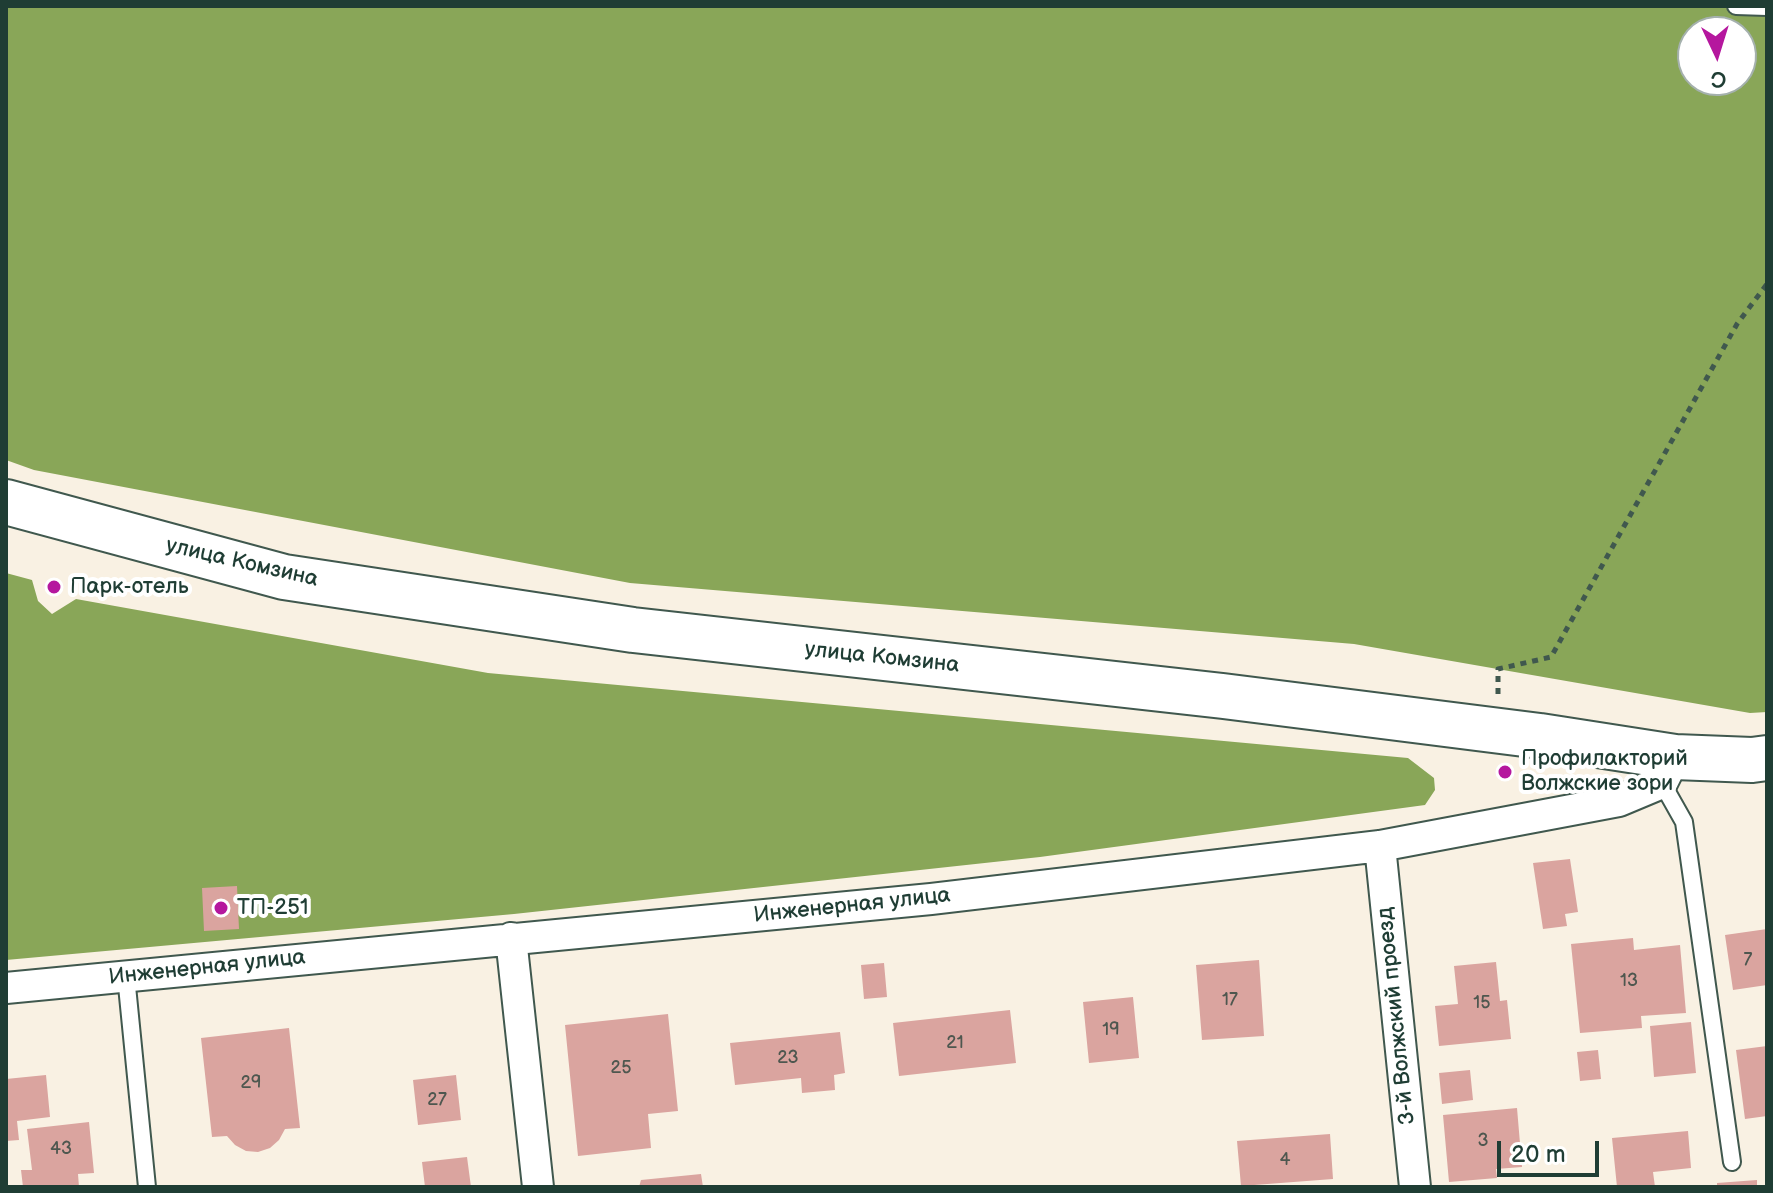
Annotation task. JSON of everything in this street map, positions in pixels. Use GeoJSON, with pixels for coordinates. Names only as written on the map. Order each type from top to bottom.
{"type":"FeatureCollection","features":[{"type":"Feature","properties":{"kind":"main road","name":"улица Комзина"},"geometry":{"type":"LineString","coordinates":[[6,502],[270,573],[633,630],[1223,696],[1497,731],[1669,770],[1767,758]]}},
{"type":"Feature","properties":{"kind":"street","name":"Инженерная улица"},"geometry":{"type":"LineString","coordinates":[[6,988],[931,899],[1380,846],[1619,801],[1669,770]]}},
{"type":"Feature","properties":{"kind":"street","name":"3-й Волжский проезд"},"geometry":{"type":"LineString","coordinates":[[1380,846],[1415,1187]]}},
{"type":"Feature","properties":{"kind":"street"},"geometry":{"type":"LineString","coordinates":[[511,938],[538,1187]]}},
{"type":"Feature","properties":{"kind":"lane"},"geometry":{"type":"LineString","coordinates":[[1736,6],[1767,7]]}},
{"type":"Feature","properties":{"kind":"lane"},"geometry":{"type":"LineString","coordinates":[[1669,770],[1684,822],[1732,1162]]}},
{"type":"Feature","properties":{"kind":"lane"},"geometry":{"type":"LineString","coordinates":[[126,976],[147,1187]]}},
{"type":"Feature","properties":{"kind":"path"},"geometry":{"type":"LineString","coordinates":[[1497,731],[1498,669],[1551,657],[1737,324],[1767,284]]}},
{"type":"Feature","properties":{"kind":"green space"},"geometry":{"type":"Polygon","coordinates":[[[6,6],[1767,6],[1767,712],[1750,713],[1354,644],[630,583],[34,470],[6,460],[6,6]]]}},
{"type":"Feature","properties":{"kind":"green space"},"geometry":{"type":"Polygon","coordinates":[[[6,573],[32,580],[38,601],[52,614],[76,599],[488,673],[1408,758],[1434,778],[1435,790],[1425,805],[1040,857],[514,914],[6,960],[6,573]]]}},
{"type":"Feature","properties":{"kind":"building"},"geometry":{"type":"Polygon","coordinates":[[[1570,859],[1578,912],[1565,914],[1567,926],[1543,929],[1533,863],[1570,859]]]}},
{"type":"Feature","properties":{"kind":"building","name":"ТП-251"},"geometry":{"type":"Polygon","coordinates":[[[237,886],[239,929],[204,931],[202,888],[237,886]]]}},
{"type":"Feature","properties":{"kind":"building"},"geometry":{"type":"Polygon","coordinates":[[[1767,929],[1767,985],[1733,990],[1725,935],[1767,929]]]}},
{"type":"Feature","properties":{"kind":"building"},"geometry":{"type":"Polygon","coordinates":[[[1633,938],[1634,950],[1680,945],[1686,1013],[1641,1016],[1642,1028],[1580,1033],[1571,944],[1633,938]]]}},
{"type":"Feature","properties":{"kind":"building"},"geometry":{"type":"Polygon","coordinates":[[[1259,960],[1264,1036],[1202,1040],[1196,965],[1259,960]]]}},
{"type":"Feature","properties":{"kind":"building"},"geometry":{"type":"Polygon","coordinates":[[[1496,962],[1500,1001],[1507,1000],[1511,1039],[1439,1046],[1435,1006],[1458,1004],[1454,966],[1496,962]]]}},
{"type":"Feature","properties":{"kind":"building"},"geometry":{"type":"Polygon","coordinates":[[[884,963],[887,997],[864,999],[861,965],[884,963]]]}},
{"type":"Feature","properties":{"kind":"building"},"geometry":{"type":"Polygon","coordinates":[[[1133,997],[1139,1058],[1089,1063],[1083,1002],[1133,997]]]}},
{"type":"Feature","properties":{"kind":"building"},"geometry":{"type":"Polygon","coordinates":[[[1010,1010],[1016,1063],[899,1076],[893,1023],[1010,1010]]]}},
{"type":"Feature","properties":{"kind":"building"},"geometry":{"type":"Polygon","coordinates":[[[668,1014],[678,1111],[648,1114],[651,1148],[578,1156],[565,1025],[668,1014]]]}},
{"type":"Feature","properties":{"kind":"building"},"geometry":{"type":"Polygon","coordinates":[[[1691,1022],[1696,1073],[1654,1077],[1650,1026],[1691,1022]]]}},
{"type":"Feature","properties":{"kind":"building"},"geometry":{"type":"Polygon","coordinates":[[[289,1028],[300,1128],[285,1129],[270,1148],[258,1152],[246,1151],[227,1136],[212,1137],[201,1038],[289,1028]]]}},
{"type":"Feature","properties":{"kind":"building"},"geometry":{"type":"Polygon","coordinates":[[[840,1032],[845,1073],[834,1075],[835,1090],[802,1093],[801,1078],[735,1085],[730,1043],[840,1032]]]}},
{"type":"Feature","properties":{"kind":"building"},"geometry":{"type":"Polygon","coordinates":[[[1767,1046],[1767,1116],[1745,1119],[1736,1050],[1767,1046]]]}},
{"type":"Feature","properties":{"kind":"building"},"geometry":{"type":"Polygon","coordinates":[[[1598,1050],[1601,1079],[1580,1081],[1577,1052],[1598,1050]]]}},
{"type":"Feature","properties":{"kind":"building"},"geometry":{"type":"Polygon","coordinates":[[[1470,1070],[1473,1100],[1442,1104],[1439,1073],[1470,1070]]]}},
{"type":"Feature","properties":{"kind":"building"},"geometry":{"type":"Polygon","coordinates":[[[46,1075],[50,1117],[17,1121],[19,1140],[6,1141],[6,1079],[46,1075]]]}},
{"type":"Feature","properties":{"kind":"building"},"geometry":{"type":"Polygon","coordinates":[[[456,1075],[461,1120],[418,1125],[413,1080],[456,1075]]]}},
{"type":"Feature","properties":{"kind":"building"},"geometry":{"type":"Polygon","coordinates":[[[1517,1108],[1522,1167],[1496,1169],[1497,1178],[1449,1182],[1443,1115],[1517,1108]]]}},
{"type":"Feature","properties":{"kind":"building"},"geometry":{"type":"Polygon","coordinates":[[[89,1122],[94,1173],[78,1174],[79,1187],[23,1187],[21,1170],[32,1170],[27,1129],[89,1122]]]}},
{"type":"Feature","properties":{"kind":"building"},"geometry":{"type":"Polygon","coordinates":[[[1688,1131],[1691,1168],[1653,1172],[1655,1187],[1617,1187],[1612,1138],[1688,1131]]]}},
{"type":"Feature","properties":{"kind":"building"},"geometry":{"type":"Polygon","coordinates":[[[1330,1134],[1333,1179],[1241,1186],[1237,1141],[1330,1134]]]}},
{"type":"Feature","properties":{"kind":"building"},"geometry":{"type":"Polygon","coordinates":[[[467,1157],[471,1187],[425,1187],[422,1162],[467,1157]]]}},
{"type":"Feature","properties":{"kind":"building"},"geometry":{"type":"Polygon","coordinates":[[[701,1174],[703,1187],[639,1187],[641,1180],[701,1174]]]}},
{"type":"Feature","properties":{"kind":"building"},"geometry":{"type":"Polygon","coordinates":[[[1757,1180],[1757,1187],[1717,1187],[1717,1183],[1757,1180]]]}},
{"type":"Feature","properties":{"kind":"place","name":"Парк-отель"},"geometry":{"type":"Point","coordinates":[54,587]}},
{"type":"Feature","properties":{"kind":"place","name":"Профилакторий Волжские зори"},"geometry":{"type":"Point","coordinates":[1505,772]}},
{"type":"Feature","properties":{"kind":"place","name":"ТП-251"},"geometry":{"type":"Point","coordinates":[221,908]}}]}
